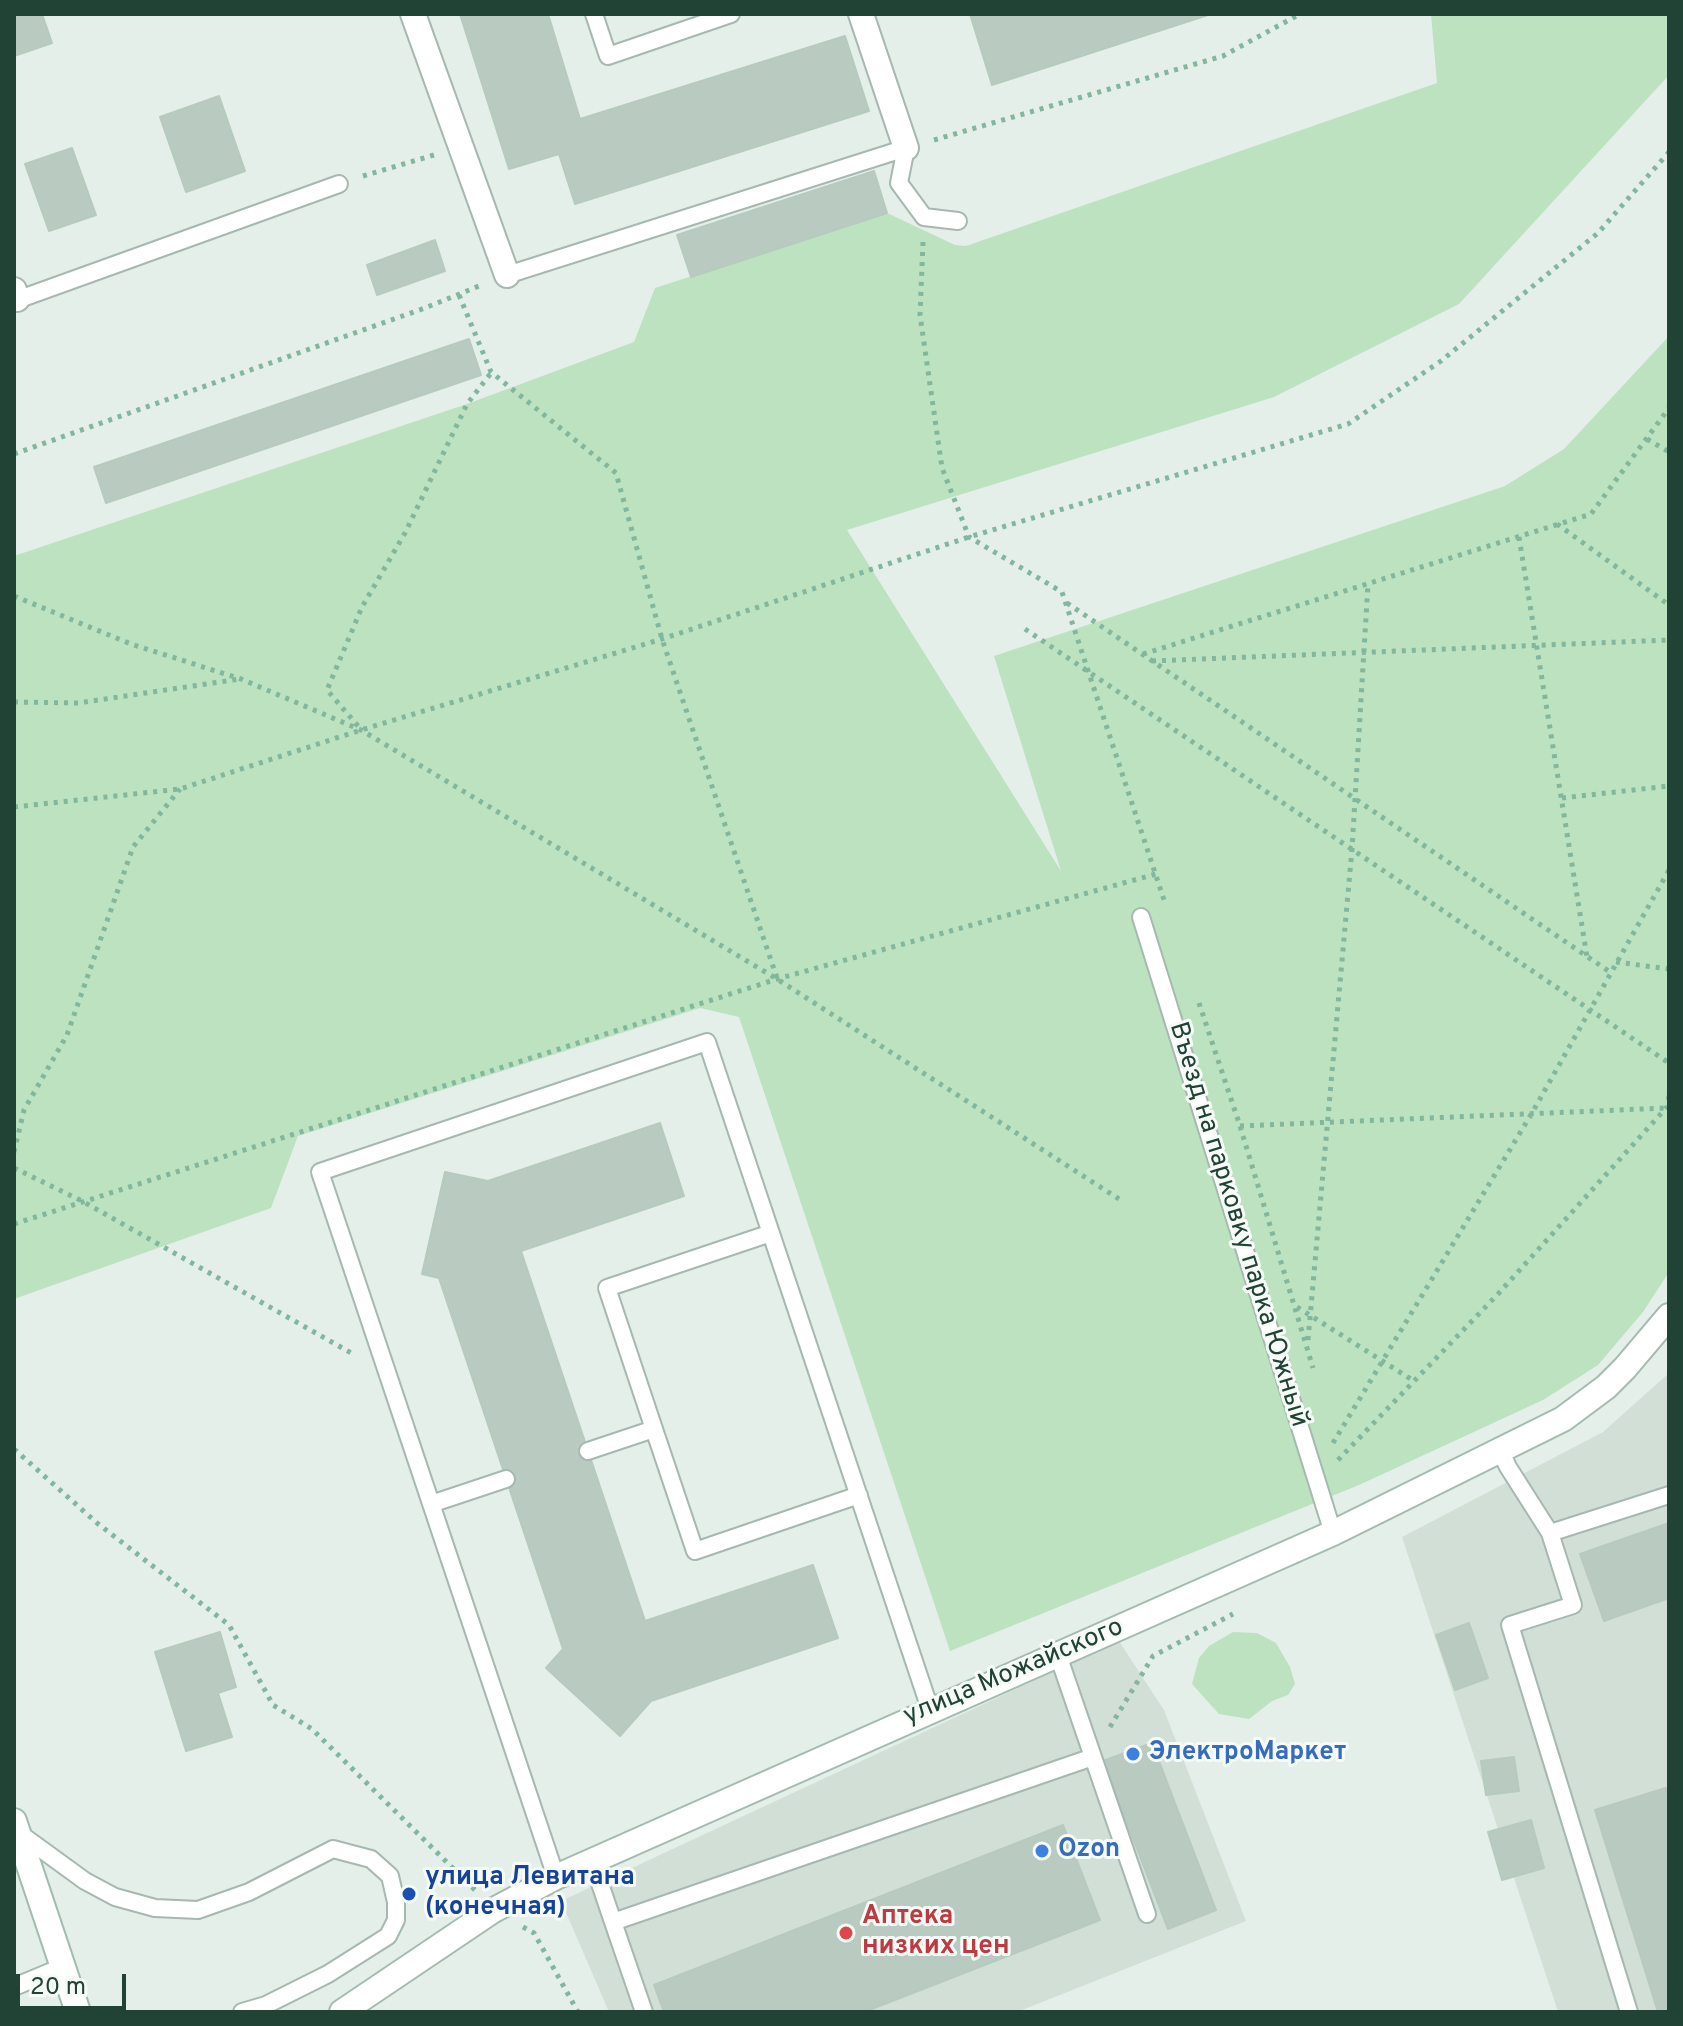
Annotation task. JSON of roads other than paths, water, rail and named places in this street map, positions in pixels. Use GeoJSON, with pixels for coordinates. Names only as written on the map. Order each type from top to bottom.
{"type":"FeatureCollection","features":[{"type":"Feature","properties":{"kind":"main road"},"geometry":{"type":"LineString","coordinates":[[413,14],[507,275]]}},
{"type":"Feature","properties":{"kind":"main road"},"geometry":{"type":"LineString","coordinates":[[861,14],[906,148]]}},
{"type":"Feature","properties":{"kind":"main road","name":"улица Можайского"},"geometry":{"type":"LineString","coordinates":[[342,2012],[492,1911],[556,1877],[1333,1533],[1501,1452],[1585,1404],[1625,1368],[1669,1316]]}},
{"type":"Feature","properties":{"kind":"main road"},"geometry":{"type":"LineString","coordinates":[[16,1827],[79,2012]]}},
{"type":"Feature","properties":{"kind":"lane"},"geometry":{"type":"LineString","coordinates":[[594,14],[608,56],[731,14]]}},
{"type":"Feature","properties":{"kind":"lane"},"geometry":{"type":"LineString","coordinates":[[507,275],[906,148],[899,183],[924,217],[958,221]]}},
{"type":"Feature","properties":{"kind":"lane"},"geometry":{"type":"LineString","coordinates":[[15,297],[339,184]]}},
{"type":"Feature","properties":{"kind":"lane","name":"Въезд на парковку парка Южный"},"geometry":{"type":"LineString","coordinates":[[1141,917],[1333,1533]]}},
{"type":"Feature","properties":{"kind":"lane"},"geometry":{"type":"LineString","coordinates":[[556,1877],[320,1172],[707,1042],[930,1709]]}},
{"type":"Feature","properties":{"kind":"lane"},"geometry":{"type":"LineString","coordinates":[[771,1233],[607,1288],[654,1429],[695,1551],[859,1495]]}},
{"type":"Feature","properties":{"kind":"lane"},"geometry":{"type":"LineString","coordinates":[[588,1451],[654,1429]]}},
{"type":"Feature","properties":{"kind":"lane"},"geometry":{"type":"LineString","coordinates":[[1501,1452],[1550,1533],[1573,1605],[1510,1625],[1629,2012]]}},
{"type":"Feature","properties":{"kind":"lane"},"geometry":{"type":"LineString","coordinates":[[431,1504],[506,1479]]}},
{"type":"Feature","properties":{"kind":"lane"},"geometry":{"type":"LineString","coordinates":[[1550,1533],[1669,1495]]}},
{"type":"Feature","properties":{"kind":"lane"},"geometry":{"type":"LineString","coordinates":[[1058,1655],[1147,1914]]}},
{"type":"Feature","properties":{"kind":"lane"},"geometry":{"type":"LineString","coordinates":[[613,1922],[1093,1757]]}},
{"type":"Feature","properties":{"kind":"lane"},"geometry":{"type":"LineString","coordinates":[[16,1827],[85,1881],[115,1897],[155,1908],[198,1910],[249,1892],[333,1849],[371,1859],[390,1876],[396,1902],[396,1920],[388,1936],[328,1974],[266,2005],[242,2012]]}},
{"type":"Feature","properties":{"kind":"lane"},"geometry":{"type":"LineString","coordinates":[[592,1860],[644,2012]]}},
{"type":"Feature","properties":{"kind":"lane"},"geometry":{"type":"LineString","coordinates":[[14,1987],[62,1967]]}},
{"type":"Feature","properties":{"kind":"place","name":"ЭлектроМаркет"},"geometry":{"type":"Point","coordinates":[1133,1754]}},
{"type":"Feature","properties":{"kind":"place","name":"Ozon"},"geometry":{"type":"Point","coordinates":[1042,1851]}},
{"type":"Feature","properties":{"kind":"place","name":"улица Левитана (конечная)"},"geometry":{"type":"Point","coordinates":[409,1894]}},
{"type":"Feature","properties":{"kind":"place","name":"Аптека низких цен"},"geometry":{"type":"Point","coordinates":[846,1933]}}]}
